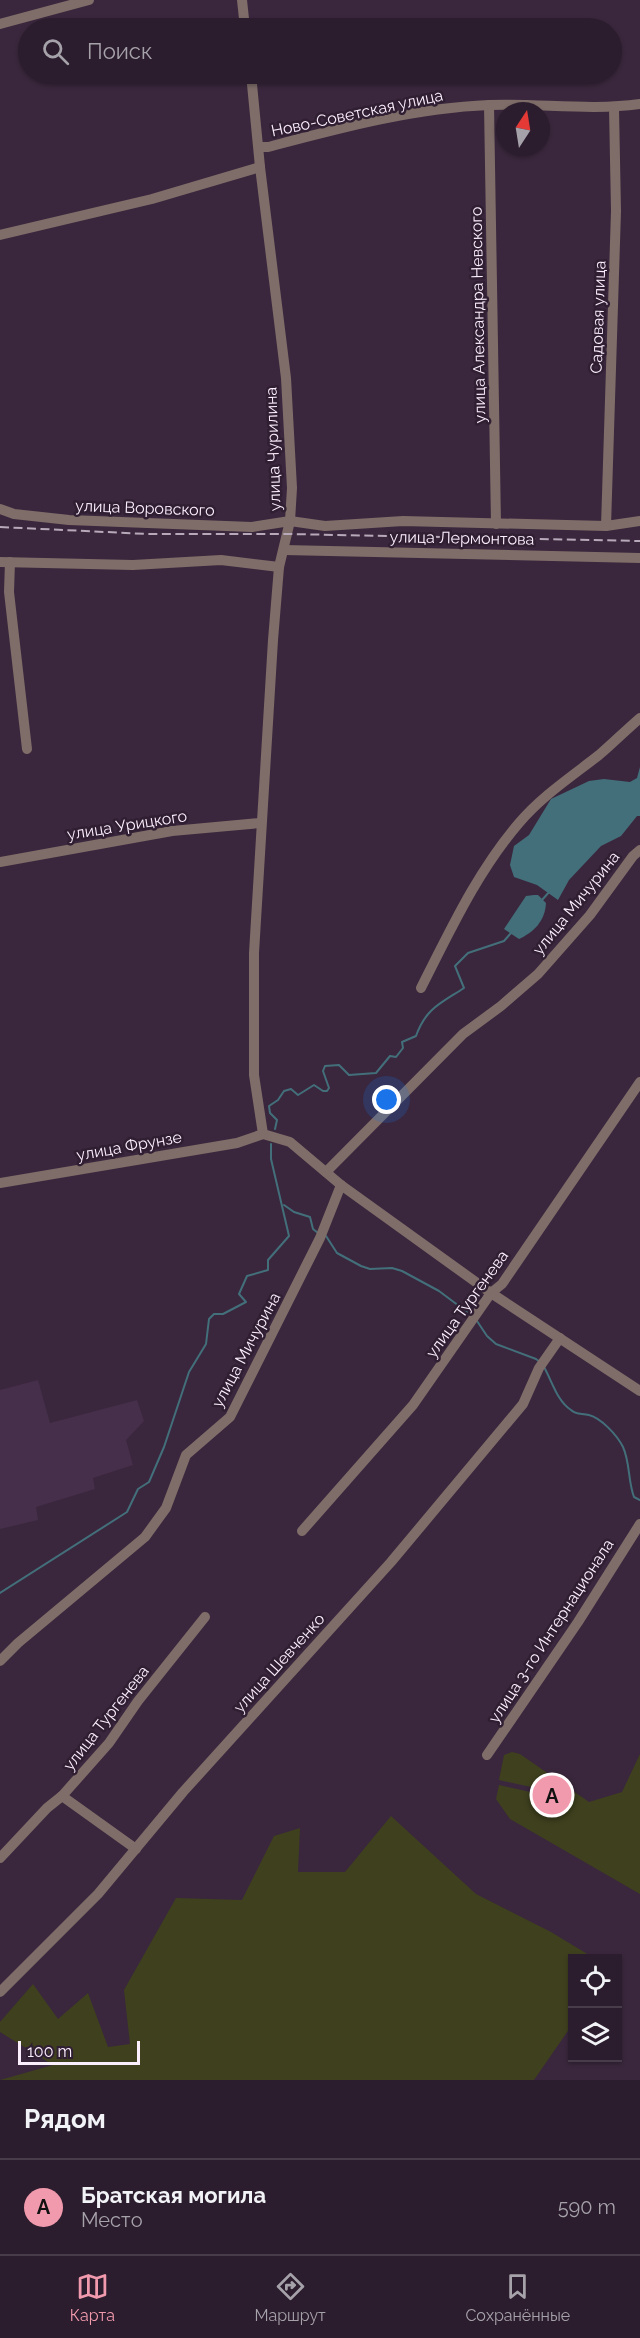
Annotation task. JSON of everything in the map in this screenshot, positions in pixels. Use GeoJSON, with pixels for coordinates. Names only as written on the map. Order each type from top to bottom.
{"type":"FeatureCollection","features":[{"type":"Feature","properties":{"kind":"street"},"geometry":{"type":"LineString","coordinates":[[22,18],[89,0]]}},
{"type":"Feature","properties":{"kind":"street"},"geometry":{"type":"LineString","coordinates":[[242,0],[244,18]]}},
{"type":"Feature","properties":{"kind":"street"},"geometry":{"type":"LineString","coordinates":[[0,24],[18,19]]}},
{"type":"Feature","properties":{"kind":"street","name":"улица Чурилина"},"geometry":{"type":"LineString","coordinates":[[252,84],[286,378],[291,488],[290,521],[279,567],[260,823],[254,953],[254,1075],[262,1134]]}},
{"type":"Feature","properties":{"kind":"street","name":"Ново-Советская улица"},"geometry":{"type":"LineString","coordinates":[[259,147],[268,147],[335,130],[422,113],[489,105],[614,108],[640,104]]}},
{"type":"Feature","properties":{"kind":"street","name":"улица Александра Невского"},"geometry":{"type":"LineString","coordinates":[[489,105],[496,525]]}},
{"type":"Feature","properties":{"kind":"street","name":"Садовая улица"},"geometry":{"type":"LineString","coordinates":[[606,526],[616,211],[614,108]]}},
{"type":"Feature","properties":{"kind":"street"},"geometry":{"type":"LineString","coordinates":[[0,236],[152,199],[260,167]]}},
{"type":"Feature","properties":{"kind":"street","name":"улица Воровского"},"geometry":{"type":"LineString","coordinates":[[0,508],[14,514],[145,525],[252,527],[290,521],[325,526],[403,521],[606,526],[640,521]]}},
{"type":"Feature","properties":{"kind":"street","name":"улица Лермонтова"},"geometry":{"type":"LineString","coordinates":[[284,550],[640,557]]}},
{"type":"Feature","properties":{"kind":"street"},"geometry":{"type":"LineString","coordinates":[[27,749],[5,562],[133,565],[221,560],[279,567]]}},
{"type":"Feature","properties":{"kind":"street"},"geometry":{"type":"LineString","coordinates":[[421,988],[457,915],[485,869],[519,823],[546,795],[601,753],[640,718]]}},
{"type":"Feature","properties":{"kind":"street","name":"улица Урицкого"},"geometry":{"type":"LineString","coordinates":[[0,862],[172,831],[260,823]]}},
{"type":"Feature","properties":{"kind":"street","name":"улица Мичурина"},"geometry":{"type":"LineString","coordinates":[[326,1172],[463,1034],[501,1006],[538,974],[590,915],[633,856],[640,850]]}},
{"type":"Feature","properties":{"kind":"street","name":"улица Тургенева"},"geometry":{"type":"LineString","coordinates":[[302,1532],[413,1405],[491,1293],[502,1284],[640,1082]]}},
{"type":"Feature","properties":{"kind":"street"},"geometry":{"type":"LineString","coordinates":[[262,1134],[290,1142],[341,1185],[491,1293],[640,1391]]}},
{"type":"Feature","properties":{"kind":"street","name":"улица Фрунзе"},"geometry":{"type":"LineString","coordinates":[[0,1183],[237,1143],[262,1134]]}},
{"type":"Feature","properties":{"kind":"street","name":"улица Мичурина"},"geometry":{"type":"LineString","coordinates":[[0,1661],[18,1643],[145,1537],[166,1508],[186,1455],[230,1417],[320,1238],[341,1185]]}},
{"type":"Feature","properties":{"kind":"street","name":"улица Шевченко"},"geometry":{"type":"LineString","coordinates":[[0,1992],[98,1894],[183,1792],[391,1562],[522,1404],[539,1368],[560,1338]]}},
{"type":"Feature","properties":{"kind":"street","name":"улица 3-го Интернационала"},"geometry":{"type":"LineString","coordinates":[[487,1755],[578,1622],[640,1524]]}},
{"type":"Feature","properties":{"kind":"street","name":"улица Тургенева"},"geometry":{"type":"LineString","coordinates":[[0,1858],[47,1808],[62,1796],[109,1743],[138,1701],[205,1617]]}},
{"type":"Feature","properties":{"kind":"street"},"geometry":{"type":"LineString","coordinates":[[62,1796],[136,1849]]}},
{"type":"Feature","properties":{"kind":"shaded area"},"geometry":{"type":"Polygon","coordinates":[[[640,767],[640,816],[637,816],[621,836],[601,846],[569,880],[558,900],[537,885],[514,877],[510,865],[514,846],[529,835],[551,799],[589,781],[604,779],[630,782],[637,778],[640,767]]]}},
{"type":"Feature","properties":{"kind":"shaded area"},"geometry":{"type":"Polygon","coordinates":[[[538,895],[546,903],[541,920],[534,929],[519,939],[504,929],[526,896],[538,895]]]}},
{"type":"Feature","properties":{"kind":"shaded area"},"geometry":{"type":"Polygon","coordinates":[[[38,1380],[50,1423],[137,1400],[144,1421],[126,1440],[133,1465],[93,1478],[95,1489],[36,1507],[38,1520],[0,1529],[0,1390],[38,1380]]]}},
{"type":"Feature","properties":{"kind":"shaded area"},"geometry":{"type":"Polygon","coordinates":[[[512,1752],[520,1754],[589,1802],[622,1792],[640,1754],[640,1894],[510,1819],[496,1799],[499,1785],[544,1795],[542,1806],[557,1808],[561,1786],[547,1782],[545,1790],[499,1780],[504,1755],[512,1752]]]}},
{"type":"Feature","properties":{"kind":"shaded area"},"geometry":{"type":"Polygon","coordinates":[[[391,1816],[476,1894],[551,1932],[587,1954],[568,1954],[568,2031],[534,2080],[0,2080],[53,2065],[0,2032],[0,2022],[33,1984],[58,2019],[88,1993],[108,2047],[130,2044],[124,1990],[176,1898],[242,1900],[274,1836],[300,1828],[298,1872],[345,1872],[391,1816]]]}},
{"type":"Feature","properties":{"kind":"waterway"},"geometry":{"type":"LineString","coordinates":[[542,900],[550,891]]}},
{"type":"Feature","properties":{"kind":"waterway"},"geometry":{"type":"LineString","coordinates":[[275,1129],[277,1120],[270,1113],[269,1106],[278,1100],[284,1091],[291,1089],[298,1095],[314,1085],[327,1091],[329,1088],[323,1071],[325,1066],[339,1065],[349,1075],[376,1073],[390,1056],[396,1057],[403,1048],[402,1042],[416,1036],[430,1012],[441,1002],[464,988],[455,966],[468,953],[504,941],[511,933]]}},
{"type":"Feature","properties":{"kind":"waterway"},"geometry":{"type":"LineString","coordinates":[[0,1593],[127,1512],[138,1489],[149,1482],[164,1447],[189,1372],[206,1344],[209,1319],[214,1314],[223,1314],[246,1302],[239,1294],[247,1276],[268,1270],[268,1260],[289,1236],[271,1159],[271,1144]]}},
{"type":"Feature","properties":{"kind":"waterway"},"geometry":{"type":"LineString","coordinates":[[284,1205],[294,1212],[310,1217],[313,1229],[318,1233]]}},
{"type":"Feature","properties":{"kind":"waterway"},"geometry":{"type":"LineString","coordinates":[[326,1236],[337,1253],[370,1269],[392,1268],[402,1271],[439,1291],[471,1315]]}},
{"type":"Feature","properties":{"kind":"waterway"},"geometry":{"type":"LineString","coordinates":[[477,1321],[487,1336],[496,1344],[540,1362]]}},
{"type":"Feature","properties":{"kind":"waterway"},"geometry":{"type":"LineString","coordinates":[[544,1367],[558,1396],[566,1406],[575,1413],[589,1415],[599,1420],[617,1437],[625,1453],[634,1497],[640,1500]]}},
{"type":"Feature","properties":{"kind":"railway"},"geometry":{"type":"LineString","coordinates":[[0,527],[148,534],[288,534],[640,541]]}},
{"type":"Feature","properties":{"kind":"place","name":"Братская могила"},"geometry":{"type":"Point","coordinates":[552,1795]}}]}
